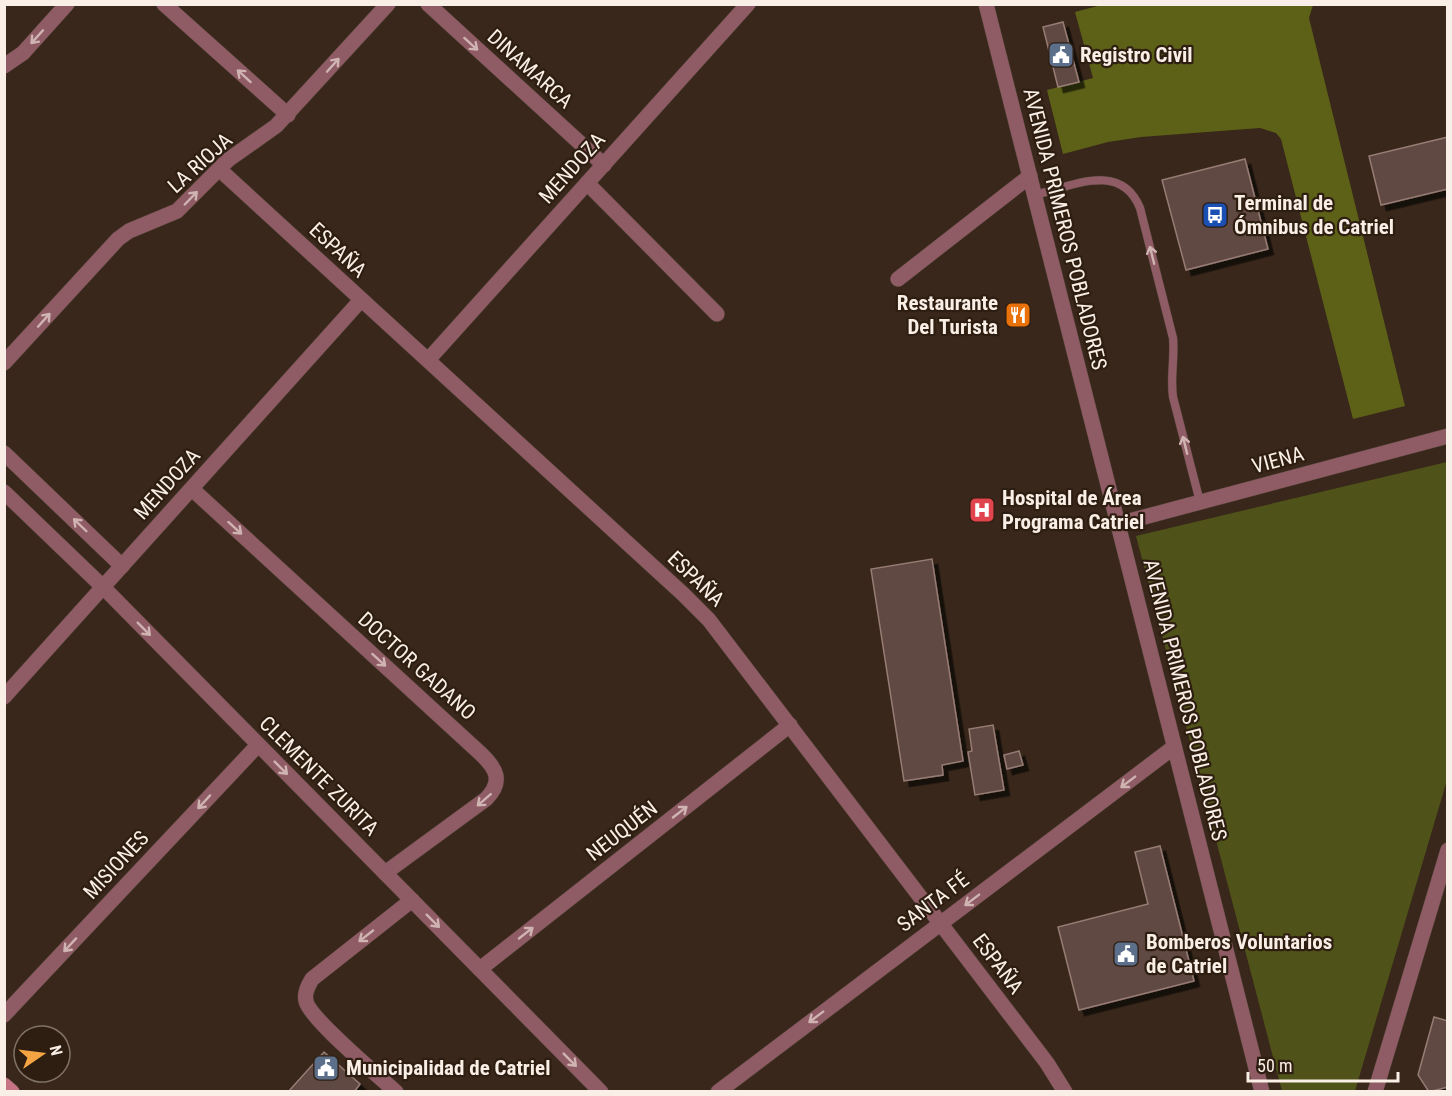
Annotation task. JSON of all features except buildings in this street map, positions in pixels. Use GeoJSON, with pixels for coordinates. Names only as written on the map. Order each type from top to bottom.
{"type":"FeatureCollection","features":[{"type":"Feature","properties":{"kind":"main road"},"geometry":{"type":"LineString","coordinates":[[4,1085],[12,1092]]}},
{"type":"Feature","properties":{"kind":"street"},"geometry":{"type":"LineString","coordinates":[[4,66],[23,53],[67,4]]}},
{"type":"Feature","properties":{"kind":"street"},"geometry":{"type":"LineString","coordinates":[[165,4],[288,115]]}},
{"type":"Feature","properties":{"kind":"street","name":"LA RIOJA"},"geometry":{"type":"LineString","coordinates":[[4,363],[118,239],[129,231],[177,212],[237,153],[265,136],[288,115],[388,4]]}},
{"type":"Feature","properties":{"kind":"street","name":"DINAMARCA"},"geometry":{"type":"LineString","coordinates":[[428,4],[604,165]]}},
{"type":"Feature","properties":{"kind":"street","name":"MENDOZA"},"geometry":{"type":"LineString","coordinates":[[428,360],[748,4]]}},
{"type":"Feature","properties":{"kind":"street","name":"AVENIDA PRIMEROS POBLADORES"},"geometry":{"type":"LineString","coordinates":[[987,4],[1262,1092]]}},
{"type":"Feature","properties":{"kind":"street","name":"ESPAÑA"},"geometry":{"type":"LineString","coordinates":[[219,169],[697,607],[721,634],[941,923],[1047,1063],[1065,1092]]}},
{"type":"Feature","properties":{"kind":"street"},"geometry":{"type":"LineString","coordinates":[[897,279],[1030,176]]}},
{"type":"Feature","properties":{"kind":"street"},"geometry":{"type":"LineString","coordinates":[[587,183],[717,314]]}},
{"type":"Feature","properties":{"kind":"street","name":"MENDOZA"},"geometry":{"type":"LineString","coordinates":[[4,696],[362,300]]}},
{"type":"Feature","properties":{"kind":"street","name":"VIENA"},"geometry":{"type":"LineString","coordinates":[[1118,524],[1448,436]]}},
{"type":"Feature","properties":{"kind":"street"},"geometry":{"type":"LineString","coordinates":[[4,453],[122,566]]}},
{"type":"Feature","properties":{"kind":"street","name":"DOCTOR GADANO"},"geometry":{"type":"LineString","coordinates":[[192,489],[494,767],[497,776],[496,785],[486,799],[385,873]]}},
{"type":"Feature","properties":{"kind":"street","name":"CLEMENTE ZURITA"},"geometry":{"type":"LineString","coordinates":[[4,492],[103,587],[601,1092]]}},
{"type":"Feature","properties":{"kind":"street","name":"NEUQUÉN"},"geometry":{"type":"LineString","coordinates":[[480,969],[790,725]]}},
{"type":"Feature","properties":{"kind":"street","name":"MISIONES"},"geometry":{"type":"LineString","coordinates":[[4,1015],[258,745]]}},
{"type":"Feature","properties":{"kind":"street","name":"SANTA FÉ"},"geometry":{"type":"LineString","coordinates":[[718,1092],[1174,747]]}},
{"type":"Feature","properties":{"kind":"street"},"geometry":{"type":"LineString","coordinates":[[1375,1092],[1448,850]]}},
{"type":"Feature","properties":{"kind":"street"},"geometry":{"type":"LineString","coordinates":[[396,1092],[317,1019],[305,1000],[306,989],[312,979],[412,900]]}},
{"type":"Feature","properties":{"kind":"lane"},"geometry":{"type":"LineString","coordinates":[[1035,195],[1095,180],[1120,183],[1136,196],[1173,338],[1171,386],[1200,502]]}},
{"type":"Feature","properties":{"kind":"green space"},"geometry":{"type":"Polygon","coordinates":[[[1105,4],[1313,5],[1309,18],[1405,406],[1353,419],[1281,139],[1276,133],[1260,128],[1141,137],[1108,142],[1063,154],[1047,90],[1093,78],[1075,12],[1105,4]]]}},
{"type":"Feature","properties":{"kind":"green space"},"geometry":{"type":"Polygon","coordinates":[[[1447,462],[1447,780],[1355,1091],[1282,1091],[1136,536],[1447,462]]]}},
{"type":"Feature","properties":{"kind":"place","name":"Registro Civil"},"geometry":{"type":"Point","coordinates":[1061,55]}},
{"type":"Feature","properties":{"kind":"place","name":"Terminal de Ómnibus de Catriel"},"geometry":{"type":"Point","coordinates":[1215,215]}},
{"type":"Feature","properties":{"kind":"place","name":"Restaurante Del Turista"},"geometry":{"type":"Point","coordinates":[1018,315]}},
{"type":"Feature","properties":{"kind":"place","name":"Hospital de Área Programa Catriel"},"geometry":{"type":"Point","coordinates":[982,510]}},
{"type":"Feature","properties":{"kind":"place","name":"Bomberos Voluntarios de Catriel"},"geometry":{"type":"Point","coordinates":[1126,954]}},
{"type":"Feature","properties":{"kind":"place","name":"Municipalidad de Catriel"},"geometry":{"type":"Point","coordinates":[326,1068]}}]}
